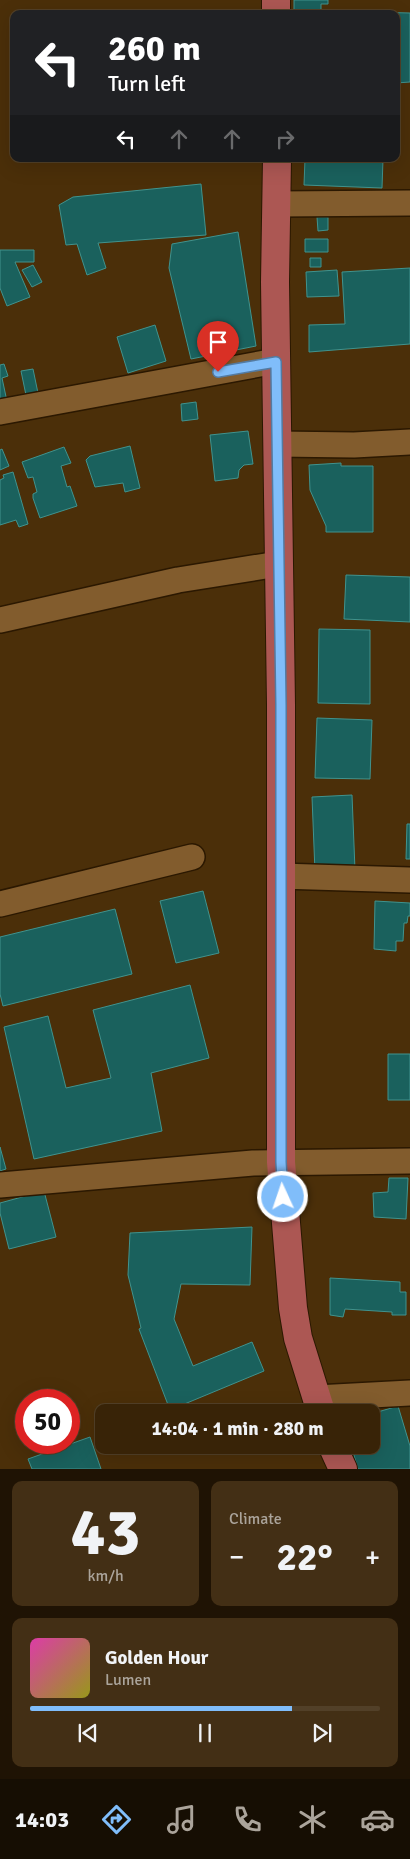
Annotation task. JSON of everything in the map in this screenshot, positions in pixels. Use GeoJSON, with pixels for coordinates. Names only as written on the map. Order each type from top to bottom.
{"type":"FeatureCollection","features":[{"type":"Feature","properties":{"kind":"main road"},"geometry":{"type":"LineString","coordinates":[[277,162],[276,362],[281,1162],[293,1308],[298,1338],[318,1404]]}},
{"type":"Feature","properties":{"kind":"main road"},"geometry":{"type":"LineString","coordinates":[[336,1454],[342,1469]]}},
{"type":"Feature","properties":{"kind":"street"},"geometry":{"type":"LineString","coordinates":[[278,204],[410,203]]}},
{"type":"Feature","properties":{"kind":"street"},"geometry":{"type":"LineString","coordinates":[[0,412],[276,362]]}},
{"type":"Feature","properties":{"kind":"street"},"geometry":{"type":"LineString","coordinates":[[277,444],[354,445],[410,442]]}},
{"type":"Feature","properties":{"kind":"street"},"geometry":{"type":"LineString","coordinates":[[0,620],[178,580],[278,564]]}},
{"type":"Feature","properties":{"kind":"street"},"geometry":{"type":"LineString","coordinates":[[0,904],[192,857]]}},
{"type":"Feature","properties":{"kind":"street"},"geometry":{"type":"LineString","coordinates":[[280,876],[410,880]]}},
{"type":"Feature","properties":{"kind":"street"},"geometry":{"type":"LineString","coordinates":[[0,1185],[216,1165],[281,1162],[410,1161]]}},
{"type":"Feature","properties":{"kind":"street"},"geometry":{"type":"LineString","coordinates":[[326,1404],[410,1393]]}},
{"type":"Feature","properties":{"kind":"building"},"geometry":{"type":"Polygon","coordinates":[[[294,0],[328,0],[328,4],[321,4],[321,10],[294,10],[294,0]]]}},
{"type":"Feature","properties":{"kind":"building"},"geometry":{"type":"Polygon","coordinates":[[[400,13],[410,13],[410,82],[400,83],[400,13]]]}},
{"type":"Feature","properties":{"kind":"building"},"geometry":{"type":"Polygon","coordinates":[[[305,162],[383,162],[382,188],[304,185],[305,162]]]}},
{"type":"Feature","properties":{"kind":"building"},"geometry":{"type":"Polygon","coordinates":[[[201,184],[206,235],[98,243],[106,268],[87,275],[77,244],[66,245],[59,205],[73,197],[201,184]]]}},
{"type":"Feature","properties":{"kind":"building"},"geometry":{"type":"Polygon","coordinates":[[[317,217],[328,217],[328,230],[318,231],[317,217]]]}},
{"type":"Feature","properties":{"kind":"building"},"geometry":{"type":"Polygon","coordinates":[[[238,232],[256,346],[191,359],[169,268],[172,244],[238,232]]]}},
{"type":"Feature","properties":{"kind":"building"},"geometry":{"type":"Polygon","coordinates":[[[305,239],[328,239],[328,252],[305,252],[305,239]]]}},
{"type":"Feature","properties":{"kind":"building"},"geometry":{"type":"Polygon","coordinates":[[[0,250],[34,250],[34,262],[15,262],[30,297],[7,306],[0,288],[0,250]]]}},
{"type":"Feature","properties":{"kind":"building"},"geometry":{"type":"Polygon","coordinates":[[[310,258],[321,258],[321,267],[310,267],[310,258]]]}},
{"type":"Feature","properties":{"kind":"building"},"geometry":{"type":"Polygon","coordinates":[[[33,265],[42,282],[32,287],[22,270],[33,265]]]}},
{"type":"Feature","properties":{"kind":"building"},"geometry":{"type":"Polygon","coordinates":[[[410,268],[410,344],[309,352],[309,325],[345,324],[342,272],[410,268]]]}},
{"type":"Feature","properties":{"kind":"building"},"geometry":{"type":"Polygon","coordinates":[[[337,270],[339,296],[307,297],[306,272],[337,270]]]}},
{"type":"Feature","properties":{"kind":"building"},"geometry":{"type":"Polygon","coordinates":[[[155,325],[166,361],[128,373],[117,337],[155,325]]]}},
{"type":"Feature","properties":{"kind":"building"},"geometry":{"type":"Polygon","coordinates":[[[4,364],[8,376],[2,378],[8,406],[0,408],[0,365],[4,364]]]}},
{"type":"Feature","properties":{"kind":"building"},"geometry":{"type":"Polygon","coordinates":[[[33,369],[39,398],[27,400],[21,371],[33,369]]]}},
{"type":"Feature","properties":{"kind":"building"},"geometry":{"type":"Polygon","coordinates":[[[196,402],[198,419],[182,421],[181,404],[196,402]]]}},
{"type":"Feature","properties":{"kind":"building"},"geometry":{"type":"Polygon","coordinates":[[[248,431],[253,464],[244,465],[239,470],[238,478],[215,481],[210,435],[248,431]]]}},
{"type":"Feature","properties":{"kind":"building"},"geometry":{"type":"Polygon","coordinates":[[[130,446],[140,488],[125,492],[123,483],[95,487],[86,460],[90,456],[130,446]]]}},
{"type":"Feature","properties":{"kind":"building"},"geometry":{"type":"Polygon","coordinates":[[[64,447],[71,463],[61,466],[67,487],[70,486],[77,506],[40,518],[33,498],[33,494],[37,492],[33,477],[28,478],[22,462],[64,447]]]}},
{"type":"Feature","properties":{"kind":"building"},"geometry":{"type":"Polygon","coordinates":[[[2,449],[9,466],[0,470],[0,450],[2,449]]]}},
{"type":"Feature","properties":{"kind":"building"},"geometry":{"type":"Polygon","coordinates":[[[341,463],[341,466],[373,466],[373,532],[326,532],[326,526],[310,490],[309,465],[341,463]]]}},
{"type":"Feature","properties":{"kind":"building"},"geometry":{"type":"Polygon","coordinates":[[[13,472],[28,524],[19,527],[16,520],[0,525],[0,480],[4,478],[3,475],[13,472]]]}},
{"type":"Feature","properties":{"kind":"building"},"geometry":{"type":"Polygon","coordinates":[[[346,575],[410,577],[410,622],[344,619],[346,575]]]}},
{"type":"Feature","properties":{"kind":"building"},"geometry":{"type":"Polygon","coordinates":[[[319,629],[370,630],[370,704],[318,703],[319,629]]]}},
{"type":"Feature","properties":{"kind":"building"},"geometry":{"type":"Polygon","coordinates":[[[317,718],[372,720],[370,779],[315,778],[317,718]]]}},
{"type":"Feature","properties":{"kind":"building"},"geometry":{"type":"Polygon","coordinates":[[[352,795],[355,870],[315,872],[312,797],[352,795]]]}},
{"type":"Feature","properties":{"kind":"building"},"geometry":{"type":"Polygon","coordinates":[[[407,824],[410,824],[410,859],[406,859],[407,824]]]}},
{"type":"Feature","properties":{"kind":"building"},"geometry":{"type":"Polygon","coordinates":[[[203,891],[219,953],[176,963],[160,901],[203,891]]]}},
{"type":"Feature","properties":{"kind":"building"},"geometry":{"type":"Polygon","coordinates":[[[375,901],[410,903],[410,916],[408,916],[407,923],[404,923],[403,941],[396,941],[396,951],[374,949],[375,901]]]}},
{"type":"Feature","properties":{"kind":"building"},"geometry":{"type":"Polygon","coordinates":[[[115,909],[132,974],[3,1006],[0,994],[0,937],[115,909]]]}},
{"type":"Feature","properties":{"kind":"building"},"geometry":{"type":"Polygon","coordinates":[[[190,985],[209,1058],[151,1073],[162,1131],[34,1159],[4,1027],[48,1016],[66,1088],[111,1078],[93,1010],[190,985]]]}},
{"type":"Feature","properties":{"kind":"building"},"geometry":{"type":"Polygon","coordinates":[[[388,1054],[410,1054],[410,1100],[388,1100],[388,1054]]]}},
{"type":"Feature","properties":{"kind":"building"},"geometry":{"type":"Polygon","coordinates":[[[0,1147],[6,1169],[0,1171],[0,1147]]]}},
{"type":"Feature","properties":{"kind":"building"},"geometry":{"type":"Polygon","coordinates":[[[389,1178],[408,1178],[406,1219],[374,1217],[373,1193],[388,1192],[389,1178]]]}},
{"type":"Feature","properties":{"kind":"building"},"geometry":{"type":"Polygon","coordinates":[[[44,1191],[56,1237],[9,1249],[0,1213],[0,1203],[44,1191]]]}},
{"type":"Feature","properties":{"kind":"building"},"geometry":{"type":"Polygon","coordinates":[[[252,1227],[250,1285],[181,1284],[174,1319],[193,1366],[252,1342],[264,1371],[184,1404],[168,1404],[139,1329],[141,1328],[128,1275],[130,1233],[252,1227]]]}},
{"type":"Feature","properties":{"kind":"building"},"geometry":{"type":"Polygon","coordinates":[[[330,1278],[400,1282],[400,1292],[406,1292],[406,1315],[392,1315],[392,1312],[345,1309],[343,1317],[330,1315],[330,1278]]]}},
{"type":"Feature","properties":{"kind":"building"},"geometry":{"type":"Polygon","coordinates":[[[398,1406],[410,1446],[410,1469],[358,1469],[354,1454],[380,1454],[380,1411],[398,1406]]]}},
{"type":"Feature","properties":{"kind":"building"},"geometry":{"type":"Polygon","coordinates":[[[90,1437],[101,1469],[32,1469],[28,1459],[42,1454],[80,1454],[80,1441],[90,1437]]]}},
{"type":"Feature","properties":{"kind":"route"},"geometry":{"type":"LineString","coordinates":[[218,372],[276,362],[281,705],[279,806],[281,1162],[283,1197]]}}]}
